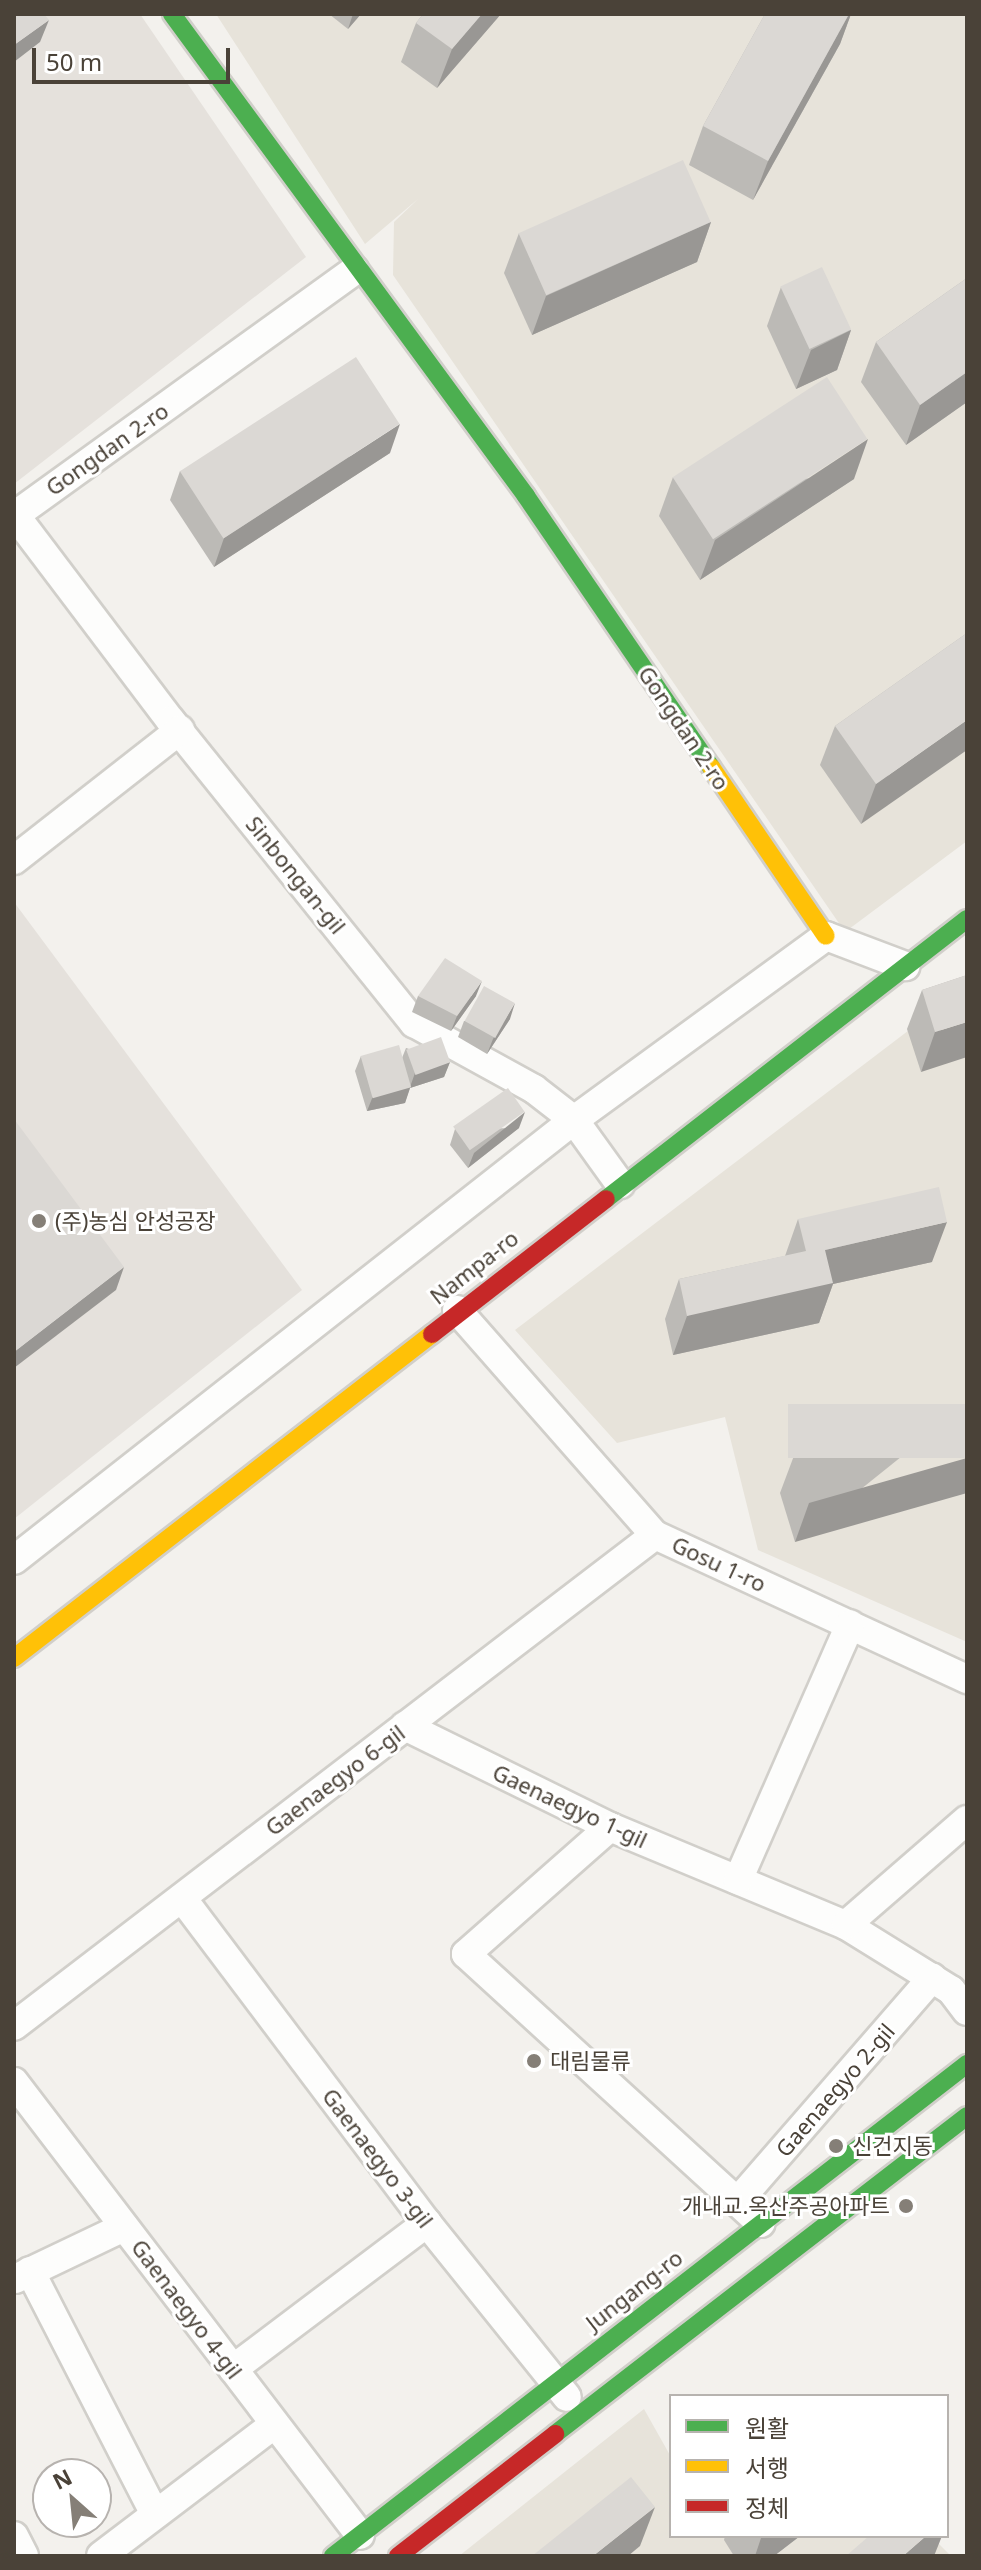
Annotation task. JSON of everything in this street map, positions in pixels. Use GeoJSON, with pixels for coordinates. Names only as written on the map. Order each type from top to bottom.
{"type":"FeatureCollection","features":[{"type":"Feature","properties":{"kind":"street","name":"Gongdan 2-ro"},"geometry":{"type":"LineString","coordinates":[[172,14],[355,270],[526,496],[826,936]]}},
{"type":"Feature","properties":{"kind":"street","name":"Gongdan 2-ro"},"geometry":{"type":"LineString","coordinates":[[15,516],[355,270]]}},
{"type":"Feature","properties":{"kind":"street","name":"Sinbongan-gil"},"geometry":{"type":"LineString","coordinates":[[15,516],[180,730],[414,1023],[534,1089],[574,1120],[620,1184]]}},
{"type":"Feature","properties":{"kind":"street"},"geometry":{"type":"LineString","coordinates":[[14,860],[180,730]]}},
{"type":"Feature","properties":{"kind":"street","name":"Nampa-ro"},"geometry":{"type":"LineString","coordinates":[[14,1658],[457,1310],[967,919]]}},
{"type":"Feature","properties":{"kind":"street"},"geometry":{"type":"LineString","coordinates":[[14,1560],[574,1120],[826,936],[905,966]]}},
{"type":"Feature","properties":{"kind":"street","name":"Gosu 1-ro"},"geometry":{"type":"LineString","coordinates":[[457,1310],[655,1535],[967,1679]]}},
{"type":"Feature","properties":{"kind":"street","name":"Gaenaegyo 6-gil"},"geometry":{"type":"LineString","coordinates":[[14,2026],[655,1535]]}},
{"type":"Feature","properties":{"kind":"street"},"geometry":{"type":"LineString","coordinates":[[738,1880],[850,1625]]}},
{"type":"Feature","properties":{"kind":"street","name":"Gaenaegyo 1-gil"},"geometry":{"type":"LineString","coordinates":[[405,1726],[610,1827],[846,1925],[932,1978],[967,2011]]}},
{"type":"Feature","properties":{"kind":"street"},"geometry":{"type":"LineString","coordinates":[[846,1925],[967,1820]]}},
{"type":"Feature","properties":{"kind":"street"},"geometry":{"type":"LineString","coordinates":[[610,1827],[466,1954],[761,2223]]}},
{"type":"Feature","properties":{"kind":"street","name":"Gaenaegyo 3-gil"},"geometry":{"type":"LineString","coordinates":[[182,1898],[427,2223],[581,2415]]}},
{"type":"Feature","properties":{"kind":"street","name":"Gaenaegyo 2-gil"},"geometry":{"type":"LineString","coordinates":[[738,2201],[932,1978]]}},
{"type":"Feature","properties":{"kind":"street","name":"Jungang-ro"},"geometry":{"type":"LineString","coordinates":[[333,2556],[967,2064]]}},
{"type":"Feature","properties":{"kind":"street","name":"Gaenaegyo 4-gil"},"geometry":{"type":"LineString","coordinates":[[14,2082],[360,2535]]}},
{"type":"Feature","properties":{"kind":"street"},"geometry":{"type":"LineString","coordinates":[[398,2556],[967,2116]]}},
{"type":"Feature","properties":{"kind":"street"},"geometry":{"type":"LineString","coordinates":[[233,2369],[427,2223]]}},
{"type":"Feature","properties":{"kind":"street"},"geometry":{"type":"LineString","coordinates":[[124,2227],[22,2275],[155,2514]]}},
{"type":"Feature","properties":{"kind":"street"},"geometry":{"type":"LineString","coordinates":[[101,2556],[275,2424]]}},
{"type":"Feature","properties":{"kind":"street"},"geometry":{"type":"LineString","coordinates":[[14,2536],[24,2556]]}},
{"type":"Feature","properties":{"kind":"shaded area"},"geometry":{"type":"Polygon","coordinates":[[[14,14],[140,14],[306,257],[14,484],[14,14]]]}},
{"type":"Feature","properties":{"kind":"shaded area"},"geometry":{"type":"Polygon","coordinates":[[[216,14],[967,14],[967,841],[845,932],[393,275],[394,222],[418,199],[365,244],[216,14]]]}},
{"type":"Feature","properties":{"kind":"shaded area"},"geometry":{"type":"Polygon","coordinates":[[[14,902],[302,1290],[14,1519],[14,902]]]}},
{"type":"Feature","properties":{"kind":"shaded area"},"geometry":{"type":"Polygon","coordinates":[[[967,986],[967,1642],[758,1550],[725,1417],[617,1443],[515,1330],[967,986]]]}},
{"type":"Feature","properties":{"kind":"shaded area"},"geometry":{"type":"Polygon","coordinates":[[[644,2409],[669,2453],[669,2538],[933,2538],[951,2556],[459,2556],[644,2409]]]}},
{"type":"Feature","properties":{"kind":"building"},"geometry":{"type":"Polygon","coordinates":[[[14,14],[44,14],[49,20],[14,45],[14,14]]]}},
{"type":"Feature","properties":{"kind":"building"},"geometry":{"type":"Polygon","coordinates":[[[423,14],[482,14],[452,49],[416,23],[423,14]]]}},
{"type":"Feature","properties":{"kind":"building"},"geometry":{"type":"Polygon","coordinates":[[[765,14],[849,14],[768,161],[703,126],[765,14]]]}},
{"type":"Feature","properties":{"kind":"building"},"geometry":{"type":"Polygon","coordinates":[[[683,160],[711,222],[546,295],[519,233],[683,160]]]}},
{"type":"Feature","properties":{"kind":"building"},"geometry":{"type":"Polygon","coordinates":[[[822,267],[851,330],[809,349],[780,286],[822,267]]]}},
{"type":"Feature","properties":{"kind":"building"},"geometry":{"type":"Polygon","coordinates":[[[967,278],[967,372],[920,405],[876,342],[967,278]]]}},
{"type":"Feature","properties":{"kind":"building"},"geometry":{"type":"Polygon","coordinates":[[[356,357],[400,424],[223,538],[180,471],[356,357]]]}},
{"type":"Feature","properties":{"kind":"building"},"geometry":{"type":"Polygon","coordinates":[[[827,377],[867,439],[713,539],[673,477],[827,377]]]}},
{"type":"Feature","properties":{"kind":"building"},"geometry":{"type":"Polygon","coordinates":[[[967,633],[967,720],[876,784],[835,726],[967,633]]]}},
{"type":"Feature","properties":{"kind":"building"},"geometry":{"type":"Polygon","coordinates":[[[445,958],[482,981],[457,1016],[418,996],[445,958]]]}},
{"type":"Feature","properties":{"kind":"building"},"geometry":{"type":"Polygon","coordinates":[[[967,975],[967,1022],[935,1032],[922,990],[967,975]]]}},
{"type":"Feature","properties":{"kind":"building"},"geometry":{"type":"Polygon","coordinates":[[[484,986],[515,1003],[495,1038],[465,1021],[484,986]]]}},
{"type":"Feature","properties":{"kind":"building"},"geometry":{"type":"Polygon","coordinates":[[[441,1037],[450,1062],[415,1075],[406,1050],[441,1037]]]}},
{"type":"Feature","properties":{"kind":"building"},"geometry":{"type":"Polygon","coordinates":[[[399,1045],[411,1087],[373,1098],[361,1056],[399,1045]]]}},
{"type":"Feature","properties":{"kind":"building"},"geometry":{"type":"Polygon","coordinates":[[[508,1088],[525,1112],[470,1150],[453,1126],[508,1088]]]}},
{"type":"Feature","properties":{"kind":"building","name":"(주)농심 안성공장"},"geometry":{"type":"Polygon","coordinates":[[[14,1119],[124,1267],[14,1352],[14,1119]]]}},
{"type":"Feature","properties":{"kind":"building"},"geometry":{"type":"Polygon","coordinates":[[[939,1187],[947,1222],[825,1250],[833,1283],[687,1316],[679,1279],[806,1251],[798,1219],[939,1187]]]}},
{"type":"Feature","properties":{"kind":"building"},"geometry":{"type":"Polygon","coordinates":[[[788,1404],[967,1404],[967,1458],[788,1458],[788,1404]]]}},
{"type":"Feature","properties":{"kind":"building"},"geometry":{"type":"Polygon","coordinates":[[[631,2477],[655,2507],[593,2556],[532,2556],[631,2477]]]}},
{"type":"Feature","properties":{"kind":"building"},"geometry":{"type":"Polygon","coordinates":[[[867,2538],[924,2538],[903,2556],[846,2556],[867,2538]]]}},
{"type":"Feature","properties":{"kind":"traffic: fast"},"geometry":{"type":"LineString","coordinates":[[172,14],[526,496],[711,767]]}},
{"type":"Feature","properties":{"kind":"traffic: fast"},"geometry":{"type":"LineString","coordinates":[[606,1199],[967,919]]}},
{"type":"Feature","properties":{"kind":"traffic: fast"},"geometry":{"type":"LineString","coordinates":[[333,2556],[967,2064]]}},
{"type":"Feature","properties":{"kind":"traffic: fast"},"geometry":{"type":"LineString","coordinates":[[555,2434],[967,2116]]}},
{"type":"Feature","properties":{"kind":"traffic: slow"},"geometry":{"type":"LineString","coordinates":[[711,767],[826,936]]}},
{"type":"Feature","properties":{"kind":"traffic: slow"},"geometry":{"type":"LineString","coordinates":[[14,1658],[432,1334]]}},
{"type":"Feature","properties":{"kind":"traffic: jam"},"geometry":{"type":"LineString","coordinates":[[432,1334],[606,1199]]}},
{"type":"Feature","properties":{"kind":"traffic: jam"},"geometry":{"type":"LineString","coordinates":[[398,2556],[555,2434]]}},
{"type":"Feature","properties":{"kind":"place","name":"(주)농심 안성공장"},"geometry":{"type":"Point","coordinates":[39,1221]}},
{"type":"Feature","properties":{"kind":"place","name":"대림물류"},"geometry":{"type":"Point","coordinates":[534,2061]}},
{"type":"Feature","properties":{"kind":"place","name":"신건지동"},"geometry":{"type":"Point","coordinates":[836,2146]}},
{"type":"Feature","properties":{"kind":"place","name":"개내교.옥산주공아파트"},"geometry":{"type":"Point","coordinates":[906,2206]}}]}
